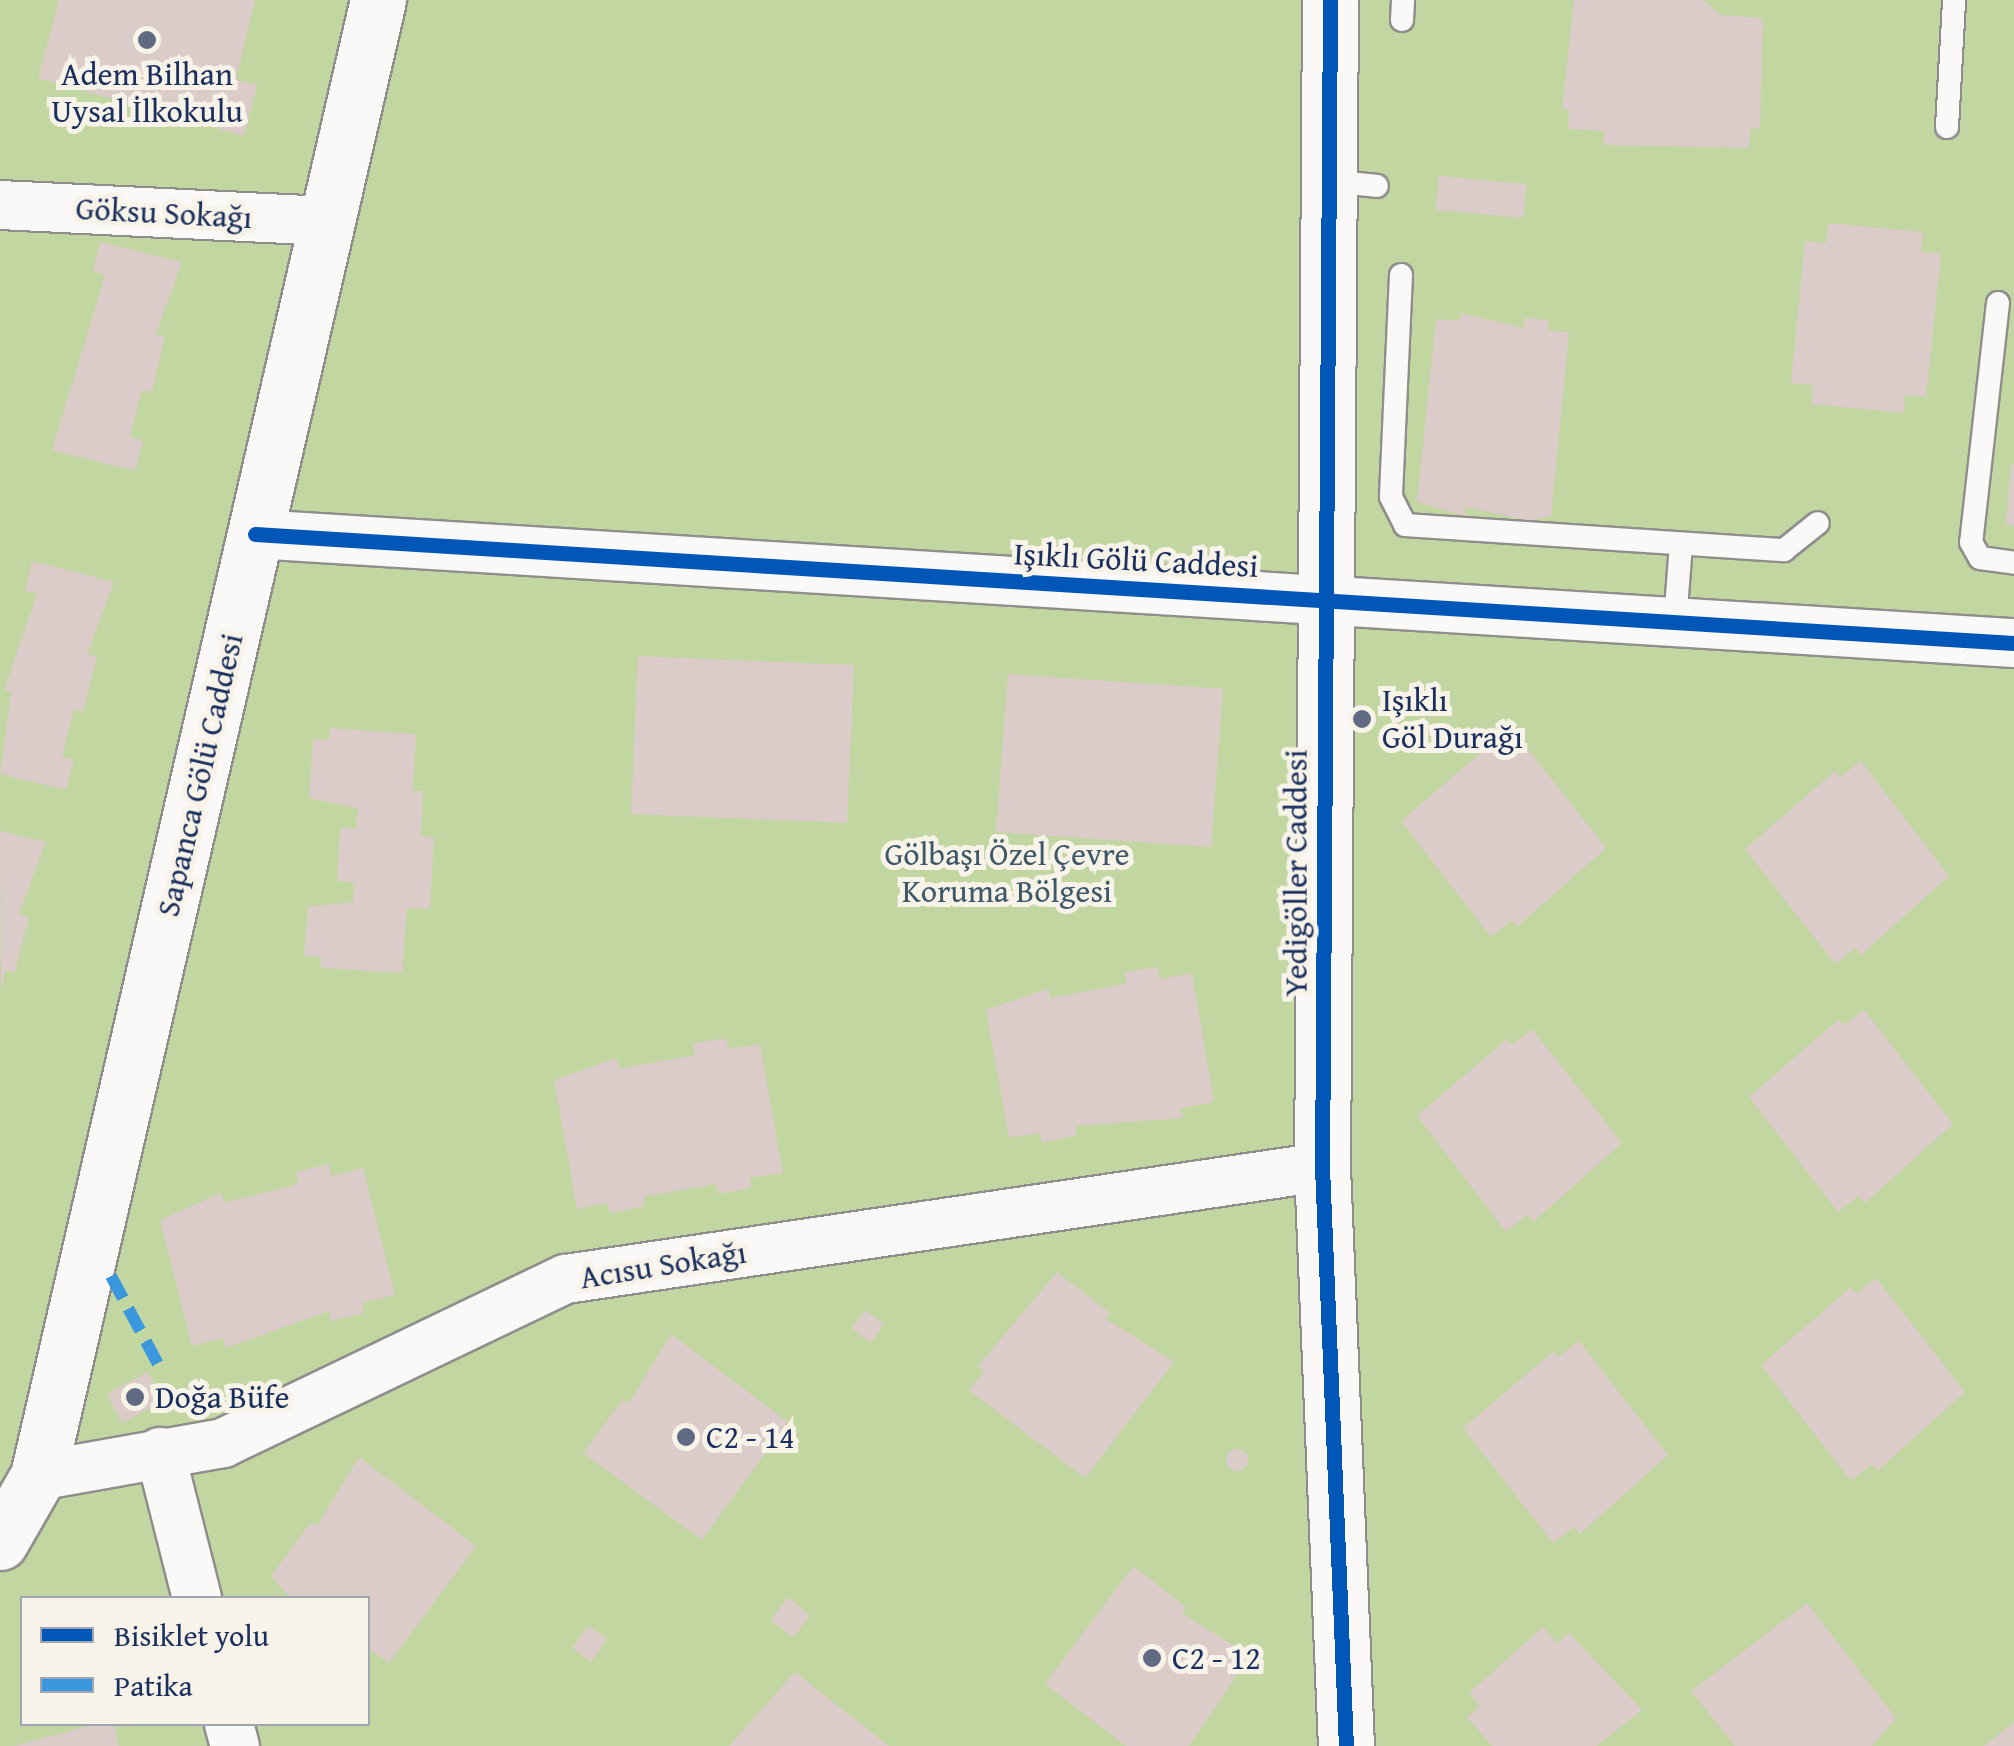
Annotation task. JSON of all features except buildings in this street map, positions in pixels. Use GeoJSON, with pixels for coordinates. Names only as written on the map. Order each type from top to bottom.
{"type":"FeatureCollection","features":[{"type":"Feature","properties":{"kind":"street","name":"Sapanca Gölü Caddesi"},"geometry":{"type":"LineString","coordinates":[[0,1542],[38,1476],[378,0]]}},
{"type":"Feature","properties":{"kind":"street","name":"Yedigöller Caddesi"},"geometry":{"type":"LineString","coordinates":[[1330,0],[1353,184],[1326,600],[1322,1167],[1346,1746]]}},
{"type":"Feature","properties":{"kind":"street","name":"Göksu Sokağı"},"geometry":{"type":"LineString","coordinates":[[0,205],[328,220]]}},
{"type":"Feature","properties":{"kind":"street","name":"Işıklı Gölü Caddesi"},"geometry":{"type":"LineString","coordinates":[[256,534],[2014,643]]}},
{"type":"Feature","properties":{"kind":"street","name":"Acısu Sokağı"},"geometry":{"type":"LineString","coordinates":[[38,1476],[223,1442],[566,1279],[1322,1167]]}},
{"type":"Feature","properties":{"kind":"street"},"geometry":{"type":"LineString","coordinates":[[160,1452],[196,1596]]}},
{"type":"Feature","properties":{"kind":"lane"},"geometry":{"type":"LineString","coordinates":[[1947,126],[1954,0]]}},
{"type":"Feature","properties":{"kind":"lane"},"geometry":{"type":"LineString","coordinates":[[1401,275],[1393,513],[1422,528],[1784,550],[1818,523]]}},
{"type":"Feature","properties":{"kind":"lane"},"geometry":{"type":"LineString","coordinates":[[1998,303],[1970,542],[1980,558],[2014,562]]}},
{"type":"Feature","properties":{"kind":"lane"},"geometry":{"type":"LineString","coordinates":[[1674,622],[1681,544]]}},
{"type":"Feature","properties":{"kind":"green space","name":"Gölbaşı Özel Çevre Koruma Bölgesi"},"geometry":{"type":"Polygon","coordinates":[[[0,0],[2014,0],[2014,1746],[0,1746],[0,0]]]}},
{"type":"Feature","properties":{"kind":"marked path"},"geometry":{"type":"LineString","coordinates":[[111,1276],[158,1364]]}},
{"type":"Feature","properties":{"kind":"cycle path"},"geometry":{"type":"LineString","coordinates":[[1330,0],[1322,1167],[1346,1746]]}},
{"type":"Feature","properties":{"kind":"cycle path"},"geometry":{"type":"LineString","coordinates":[[255,534],[2014,643]]}},
{"type":"Feature","properties":{"kind":"place","name":"Adem Bilhan Uysal İlkokulu"},"geometry":{"type":"Point","coordinates":[147,40]}},
{"type":"Feature","properties":{"kind":"place","name":"Işıklı Göl Durağı"},"geometry":{"type":"Point","coordinates":[1362,719]}},
{"type":"Feature","properties":{"kind":"place","name":"Doğa Büfe"},"geometry":{"type":"Point","coordinates":[135,1397]}},
{"type":"Feature","properties":{"kind":"place","name":"C2 - 14"},"geometry":{"type":"Point","coordinates":[686,1437]}},
{"type":"Feature","properties":{"kind":"place","name":"C2 - 12"},"geometry":{"type":"Point","coordinates":[1152,1658]}}]}
